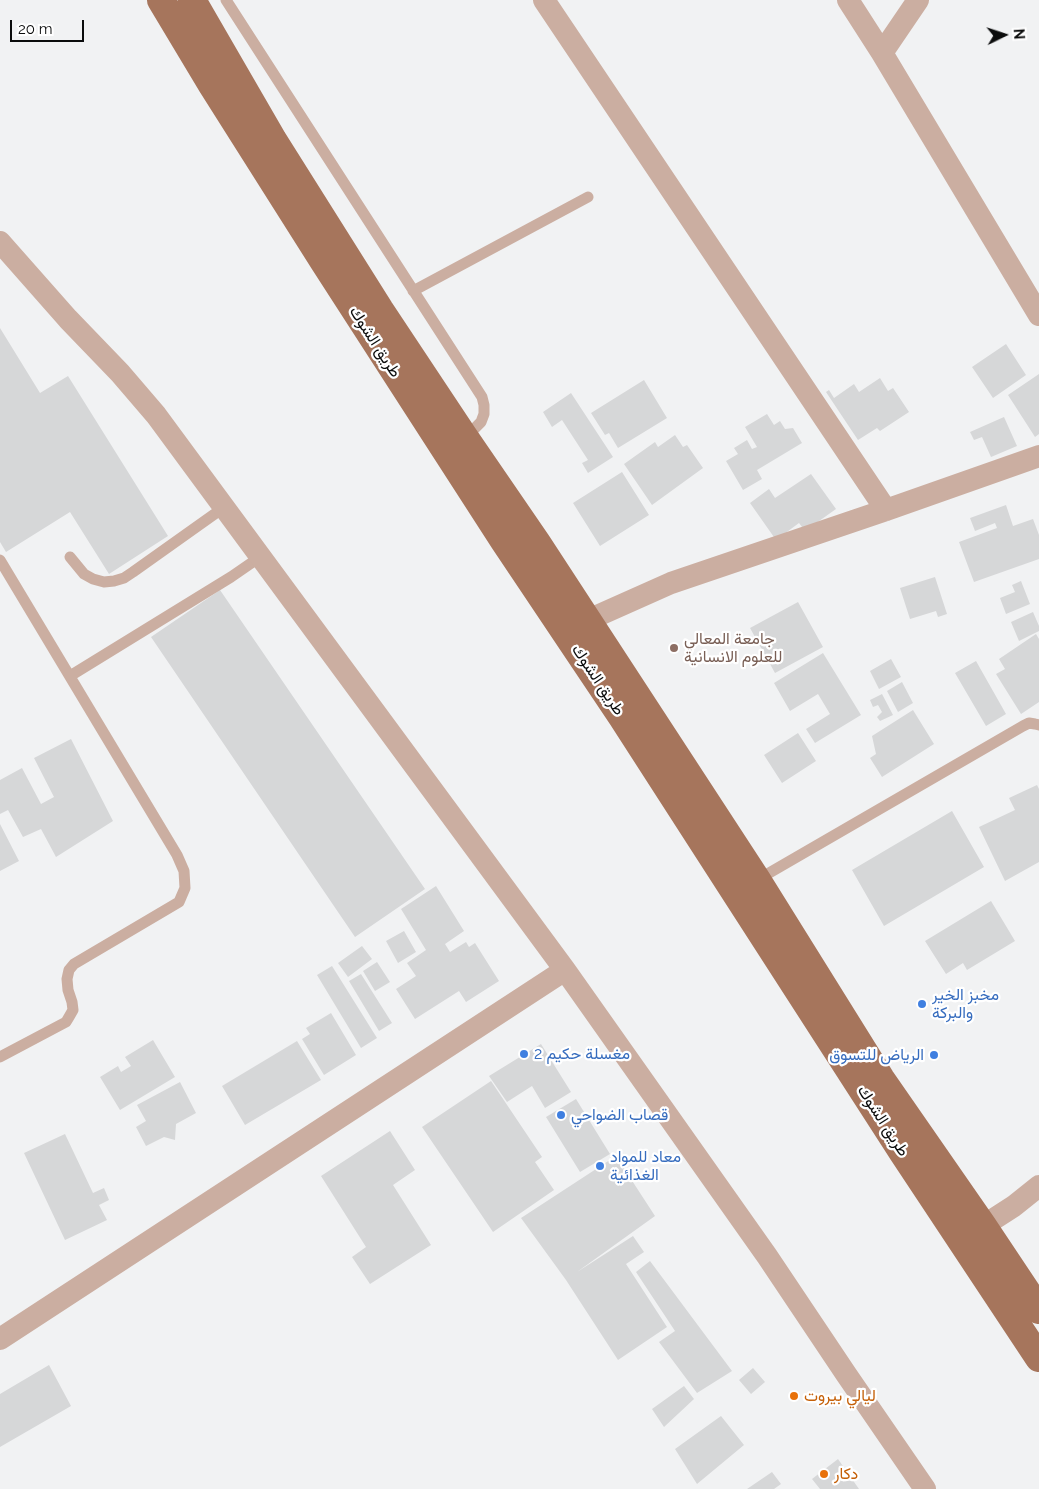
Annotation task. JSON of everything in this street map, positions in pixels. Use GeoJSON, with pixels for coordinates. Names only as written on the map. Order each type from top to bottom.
{"type":"FeatureCollection","features":[{"type":"Feature","properties":{"kind":"main road","name":"طريق الشوك"},"geometry":{"type":"LineString","coordinates":[[192,0],[284,156],[380,310],[588,620],[757,880],[881,1079],[1039,1358]]}},
{"type":"Feature","properties":{"kind":"main road","name":"طريق الشوك"},"geometry":{"type":"LineString","coordinates":[[165,1],[212,85],[504,541],[946,1194],[983,1226],[1039,1310]]}},
{"type":"Feature","properties":{"kind":"street"},"geometry":{"type":"LineString","coordinates":[[544,0],[886,510]]}},
{"type":"Feature","properties":{"kind":"street"},"geometry":{"type":"LineString","coordinates":[[848,0],[882,53],[1039,315]]}},
{"type":"Feature","properties":{"kind":"street"},"geometry":{"type":"LineString","coordinates":[[882,53],[918,0]]}},
{"type":"Feature","properties":{"kind":"street"},"geometry":{"type":"LineString","coordinates":[[0,242],[68,319],[95,345],[156,415],[565,970],[767,1256],[925,1489]]}},
{"type":"Feature","properties":{"kind":"street"},"geometry":{"type":"LineString","coordinates":[[588,620],[671,583],[1039,456]]}},
{"type":"Feature","properties":{"kind":"street"},"geometry":{"type":"LineString","coordinates":[[0,1338],[565,970]]}},
{"type":"Feature","properties":{"kind":"street"},"geometry":{"type":"LineString","coordinates":[[983,1226],[1014,1206],[1039,1186]]}},
{"type":"Feature","properties":{"kind":"lane"},"geometry":{"type":"LineString","coordinates":[[226,0],[482,397],[484,414],[481,422],[463,435]]}},
{"type":"Feature","properties":{"kind":"lane"},"geometry":{"type":"LineString","coordinates":[[413,291],[588,197]]}},
{"type":"Feature","properties":{"kind":"lane"},"geometry":{"type":"LineString","coordinates":[[70,557],[84,574],[93,579],[104,582],[114,581],[129,575],[223,508]]}},
{"type":"Feature","properties":{"kind":"lane"},"geometry":{"type":"LineString","coordinates":[[70,676],[231,577],[260,557]]}},
{"type":"Feature","properties":{"kind":"lane"},"geometry":{"type":"LineString","coordinates":[[0,560],[177,855],[184,871],[185,888],[179,902],[74,964],[67,979],[73,1010],[66,1022],[0,1056]]}},
{"type":"Feature","properties":{"kind":"lane"},"geometry":{"type":"LineString","coordinates":[[757,880],[1022,726],[1028,723],[1039,726]]}},
{"type":"Feature","properties":{"kind":"building"},"geometry":{"type":"Polygon","coordinates":[[[0,328],[40,393],[68,376],[168,536],[109,574],[70,512],[6,552],[0,542],[0,328]]]}},
{"type":"Feature","properties":{"kind":"building"},"geometry":{"type":"Polygon","coordinates":[[[1006,344],[1026,375],[993,398],[972,367],[1006,344]]]}},
{"type":"Feature","properties":{"kind":"building"},"geometry":{"type":"Polygon","coordinates":[[[1039,374],[1039,434],[1035,437],[1008,395],[1039,374]]]}},
{"type":"Feature","properties":{"kind":"building"},"geometry":{"type":"Polygon","coordinates":[[[880,378],[888,391],[893,388],[909,412],[880,431],[877,428],[858,440],[826,392],[829,390],[834,398],[854,384],[859,392],[880,378]]]}},
{"type":"Feature","properties":{"kind":"building"},"geometry":{"type":"Polygon","coordinates":[[[644,380],[667,418],[618,448],[609,433],[605,435],[591,413],[644,380]]]}},
{"type":"Feature","properties":{"kind":"building"},"geometry":{"type":"Polygon","coordinates":[[[571,393],[613,457],[588,473],[582,463],[588,460],[562,420],[552,427],[543,412],[571,393]]]}},
{"type":"Feature","properties":{"kind":"building"},"geometry":{"type":"Polygon","coordinates":[[[767,414],[774,425],[780,421],[785,429],[793,428],[802,443],[757,470],[762,479],[743,490],[726,461],[738,454],[734,448],[747,440],[752,449],[757,447],[745,427],[767,414]]]}},
{"type":"Feature","properties":{"kind":"building"},"geometry":{"type":"Polygon","coordinates":[[[1004,417],[1017,446],[991,457],[982,437],[974,440],[970,432],[1004,417]]]}},
{"type":"Feature","properties":{"kind":"building"},"geometry":{"type":"Polygon","coordinates":[[[675,435],[683,447],[687,445],[703,468],[652,505],[624,464],[655,442],[658,447],[675,435]]]}},
{"type":"Feature","properties":{"kind":"building"},"geometry":{"type":"Polygon","coordinates":[[[622,472],[649,515],[600,546],[573,503],[622,472]]]}},
{"type":"Feature","properties":{"kind":"building"},"geometry":{"type":"Polygon","coordinates":[[[811,474],[836,509],[805,531],[799,523],[776,540],[750,503],[769,489],[775,498],[811,474]]]}},
{"type":"Feature","properties":{"kind":"building"},"geometry":{"type":"Polygon","coordinates":[[[1006,505],[1013,526],[1033,519],[1039,535],[1039,559],[974,582],[959,542],[997,528],[995,523],[975,531],[970,518],[1006,505]]]}},
{"type":"Feature","properties":{"kind":"building"},"geometry":{"type":"Polygon","coordinates":[[[935,577],[947,614],[938,617],[936,611],[910,619],[900,588],[935,577]]]}},
{"type":"Feature","properties":{"kind":"building"},"geometry":{"type":"Polygon","coordinates":[[[1021,581],[1030,604],[1006,614],[1000,598],[1015,592],[1012,585],[1021,581]]]}},
{"type":"Feature","properties":{"kind":"building"},"geometry":{"type":"Polygon","coordinates":[[[220,590],[425,889],[355,937],[151,637],[220,590]]]}},
{"type":"Feature","properties":{"kind":"building"},"geometry":{"type":"Polygon","coordinates":[[[798,602],[823,647],[775,673],[750,628],[798,602]]]}},
{"type":"Feature","properties":{"kind":"building"},"geometry":{"type":"Polygon","coordinates":[[[1033,612],[1039,626],[1039,631],[1019,641],[1011,622],[1033,612]]]}},
{"type":"Feature","properties":{"kind":"building"},"geometry":{"type":"Polygon","coordinates":[[[1036,634],[1039,639],[1039,702],[1021,714],[996,674],[1005,669],[999,659],[1036,634]]]}},
{"type":"Feature","properties":{"kind":"building"},"geometry":{"type":"Polygon","coordinates":[[[823,653],[861,715],[815,743],[806,729],[830,714],[818,694],[790,711],[774,683],[823,653]]]}},
{"type":"Feature","properties":{"kind":"building"},"geometry":{"type":"Polygon","coordinates":[[[891,659],[901,677],[879,689],[870,671],[891,659]]]}},
{"type":"Feature","properties":{"kind":"building"},"geometry":{"type":"Polygon","coordinates":[[[976,661],[1006,714],[986,726],[955,673],[976,661]]]}},
{"type":"Feature","properties":{"kind":"building"},"geometry":{"type":"Polygon","coordinates":[[[902,682],[913,703],[898,712],[887,691],[902,682]]]}},
{"type":"Feature","properties":{"kind":"building"},"geometry":{"type":"Polygon","coordinates":[[[882,694],[893,715],[880,721],[877,717],[882,712],[878,705],[873,707],[870,700],[882,694]]]}},
{"type":"Feature","properties":{"kind":"building"},"geometry":{"type":"Polygon","coordinates":[[[913,710],[934,744],[882,777],[870,758],[876,754],[872,736],[913,710]]]}},
{"type":"Feature","properties":{"kind":"building"},"geometry":{"type":"Polygon","coordinates":[[[798,733],[816,761],[782,783],[764,755],[798,733]]]}},
{"type":"Feature","properties":{"kind":"building"},"geometry":{"type":"Polygon","coordinates":[[[71,739],[113,821],[56,857],[41,829],[23,837],[8,810],[0,814],[0,780],[22,768],[41,804],[54,797],[34,758],[71,739]]]}},
{"type":"Feature","properties":{"kind":"building"},"geometry":{"type":"Polygon","coordinates":[[[1037,785],[1039,789],[1039,862],[1005,881],[979,827],[1015,810],[1009,798],[1037,785]]]}},
{"type":"Feature","properties":{"kind":"building"},"geometry":{"type":"Polygon","coordinates":[[[952,811],[984,867],[884,926],[852,870],[952,811]]]}},
{"type":"Feature","properties":{"kind":"building"},"geometry":{"type":"Polygon","coordinates":[[[0,824],[19,861],[0,871],[0,824]]]}},
{"type":"Feature","properties":{"kind":"building"},"geometry":{"type":"Polygon","coordinates":[[[436,886],[464,931],[445,944],[450,952],[466,942],[469,947],[475,943],[499,981],[466,1002],[459,991],[415,1019],[396,989],[416,976],[407,963],[426,950],[401,909],[436,886]]]}},
{"type":"Feature","properties":{"kind":"building"},"geometry":{"type":"Polygon","coordinates":[[[991,901],[1015,941],[967,970],[963,963],[946,974],[925,941],[991,901]]]}},
{"type":"Feature","properties":{"kind":"building"},"geometry":{"type":"Polygon","coordinates":[[[404,931],[416,952],[398,963],[386,941],[404,931]]]}},
{"type":"Feature","properties":{"kind":"building"},"geometry":{"type":"Polygon","coordinates":[[[362,946],[372,959],[348,977],[338,963],[362,946]]]}},
{"type":"Feature","properties":{"kind":"building"},"geometry":{"type":"Polygon","coordinates":[[[377,962],[390,982],[375,991],[363,971],[377,962]]]}},
{"type":"Feature","properties":{"kind":"building"},"geometry":{"type":"Polygon","coordinates":[[[332,966],[377,1038],[361,1048],[317,975],[332,966]]]}},
{"type":"Feature","properties":{"kind":"building"},"geometry":{"type":"Polygon","coordinates":[[[361,974],[392,1023],[379,1031],[349,981],[361,974]]]}},
{"type":"Feature","properties":{"kind":"building"},"geometry":{"type":"Polygon","coordinates":[[[331,1013],[356,1055],[324,1075],[302,1039],[310,1034],[306,1028],[331,1013]]]}},
{"type":"Feature","properties":{"kind":"building"},"geometry":{"type":"Polygon","coordinates":[[[153,1040],[175,1077],[120,1110],[100,1077],[118,1066],[121,1072],[131,1066],[125,1057],[153,1040]]]}},
{"type":"Feature","properties":{"kind":"building"},"geometry":{"type":"Polygon","coordinates":[[[297,1041],[321,1080],[245,1125],[222,1086],[297,1041]]]}},
{"type":"Feature","properties":{"kind":"building"},"geometry":{"type":"Polygon","coordinates":[[[541,1044],[571,1092],[545,1108],[532,1086],[507,1102],[489,1076],[541,1044]]]}},
{"type":"Feature","properties":{"kind":"building"},"geometry":{"type":"Polygon","coordinates":[[[491,1081],[542,1157],[535,1162],[554,1190],[493,1232],[422,1127],[491,1081]]]}},
{"type":"Feature","properties":{"kind":"building"},"geometry":{"type":"Polygon","coordinates":[[[180,1082],[196,1113],[176,1124],[175,1140],[164,1137],[146,1146],[136,1127],[146,1121],[137,1105],[180,1082]]]}},
{"type":"Feature","properties":{"kind":"building"},"geometry":{"type":"Polygon","coordinates":[[[576,1099],[610,1154],[580,1172],[546,1117],[576,1099]]]}},
{"type":"Feature","properties":{"kind":"building"},"geometry":{"type":"Polygon","coordinates":[[[390,1131],[415,1170],[393,1185],[431,1245],[370,1284],[352,1257],[366,1247],[321,1176],[390,1131]]]}},
{"type":"Feature","properties":{"kind":"building"},"geometry":{"type":"Polygon","coordinates":[[[65,1134],[93,1193],[104,1188],[109,1200],[99,1205],[107,1220],[65,1240],[24,1153],[65,1134]]]}},
{"type":"Feature","properties":{"kind":"building"},"geometry":{"type":"Polygon","coordinates":[[[616,1156],[655,1216],[577,1272],[633,1236],[644,1252],[626,1264],[667,1327],[618,1360],[566,1280],[521,1218],[616,1156]]]}},
{"type":"Feature","properties":{"kind":"building"},"geometry":{"type":"Polygon","coordinates":[[[650,1261],[732,1371],[697,1393],[659,1342],[675,1331],[636,1272],[650,1261]]]}},
{"type":"Feature","properties":{"kind":"building"},"geometry":{"type":"Polygon","coordinates":[[[49,1365],[71,1406],[0,1447],[0,1394],[49,1365]]]}},
{"type":"Feature","properties":{"kind":"building"},"geometry":{"type":"Polygon","coordinates":[[[753,1368],[765,1382],[751,1394],[739,1380],[753,1368]]]}},
{"type":"Feature","properties":{"kind":"building"},"geometry":{"type":"Polygon","coordinates":[[[684,1386],[694,1399],[664,1427],[652,1409],[684,1386]]]}},
{"type":"Feature","properties":{"kind":"building"},"geometry":{"type":"Polygon","coordinates":[[[721,1416],[744,1445],[697,1484],[675,1449],[721,1416]]]}},
{"type":"Feature","properties":{"kind":"building"},"geometry":{"type":"Polygon","coordinates":[[[838,1459],[859,1489],[820,1489],[812,1479],[838,1459]]]}},
{"type":"Feature","properties":{"kind":"building"},"geometry":{"type":"Polygon","coordinates":[[[772,1472],[781,1484],[774,1489],[747,1489],[772,1472]]]}},
{"type":"Feature","properties":{"kind":"place","name":"جامعة المعالي للعلوم الانسانية"},"geometry":{"type":"Point","coordinates":[674,648]}},
{"type":"Feature","properties":{"kind":"place","name":"مخبز الخير والبركة"},"geometry":{"type":"Point","coordinates":[922,1004]}},
{"type":"Feature","properties":{"kind":"place","name":"مغسلة حكيم 2"},"geometry":{"type":"Point","coordinates":[524,1054]}},
{"type":"Feature","properties":{"kind":"place","name":"الرياض للتسوق"},"geometry":{"type":"Point","coordinates":[934,1055]}},
{"type":"Feature","properties":{"kind":"place","name":"قصاب الضواحي"},"geometry":{"type":"Point","coordinates":[561,1115]}},
{"type":"Feature","properties":{"kind":"place","name":"معاد للمواد الغذائية"},"geometry":{"type":"Point","coordinates":[600,1166]}},
{"type":"Feature","properties":{"kind":"place","name":"ليالي بيروت"},"geometry":{"type":"Point","coordinates":[794,1396]}},
{"type":"Feature","properties":{"kind":"place","name":"دكار"},"geometry":{"type":"Point","coordinates":[824,1474]}}]}
